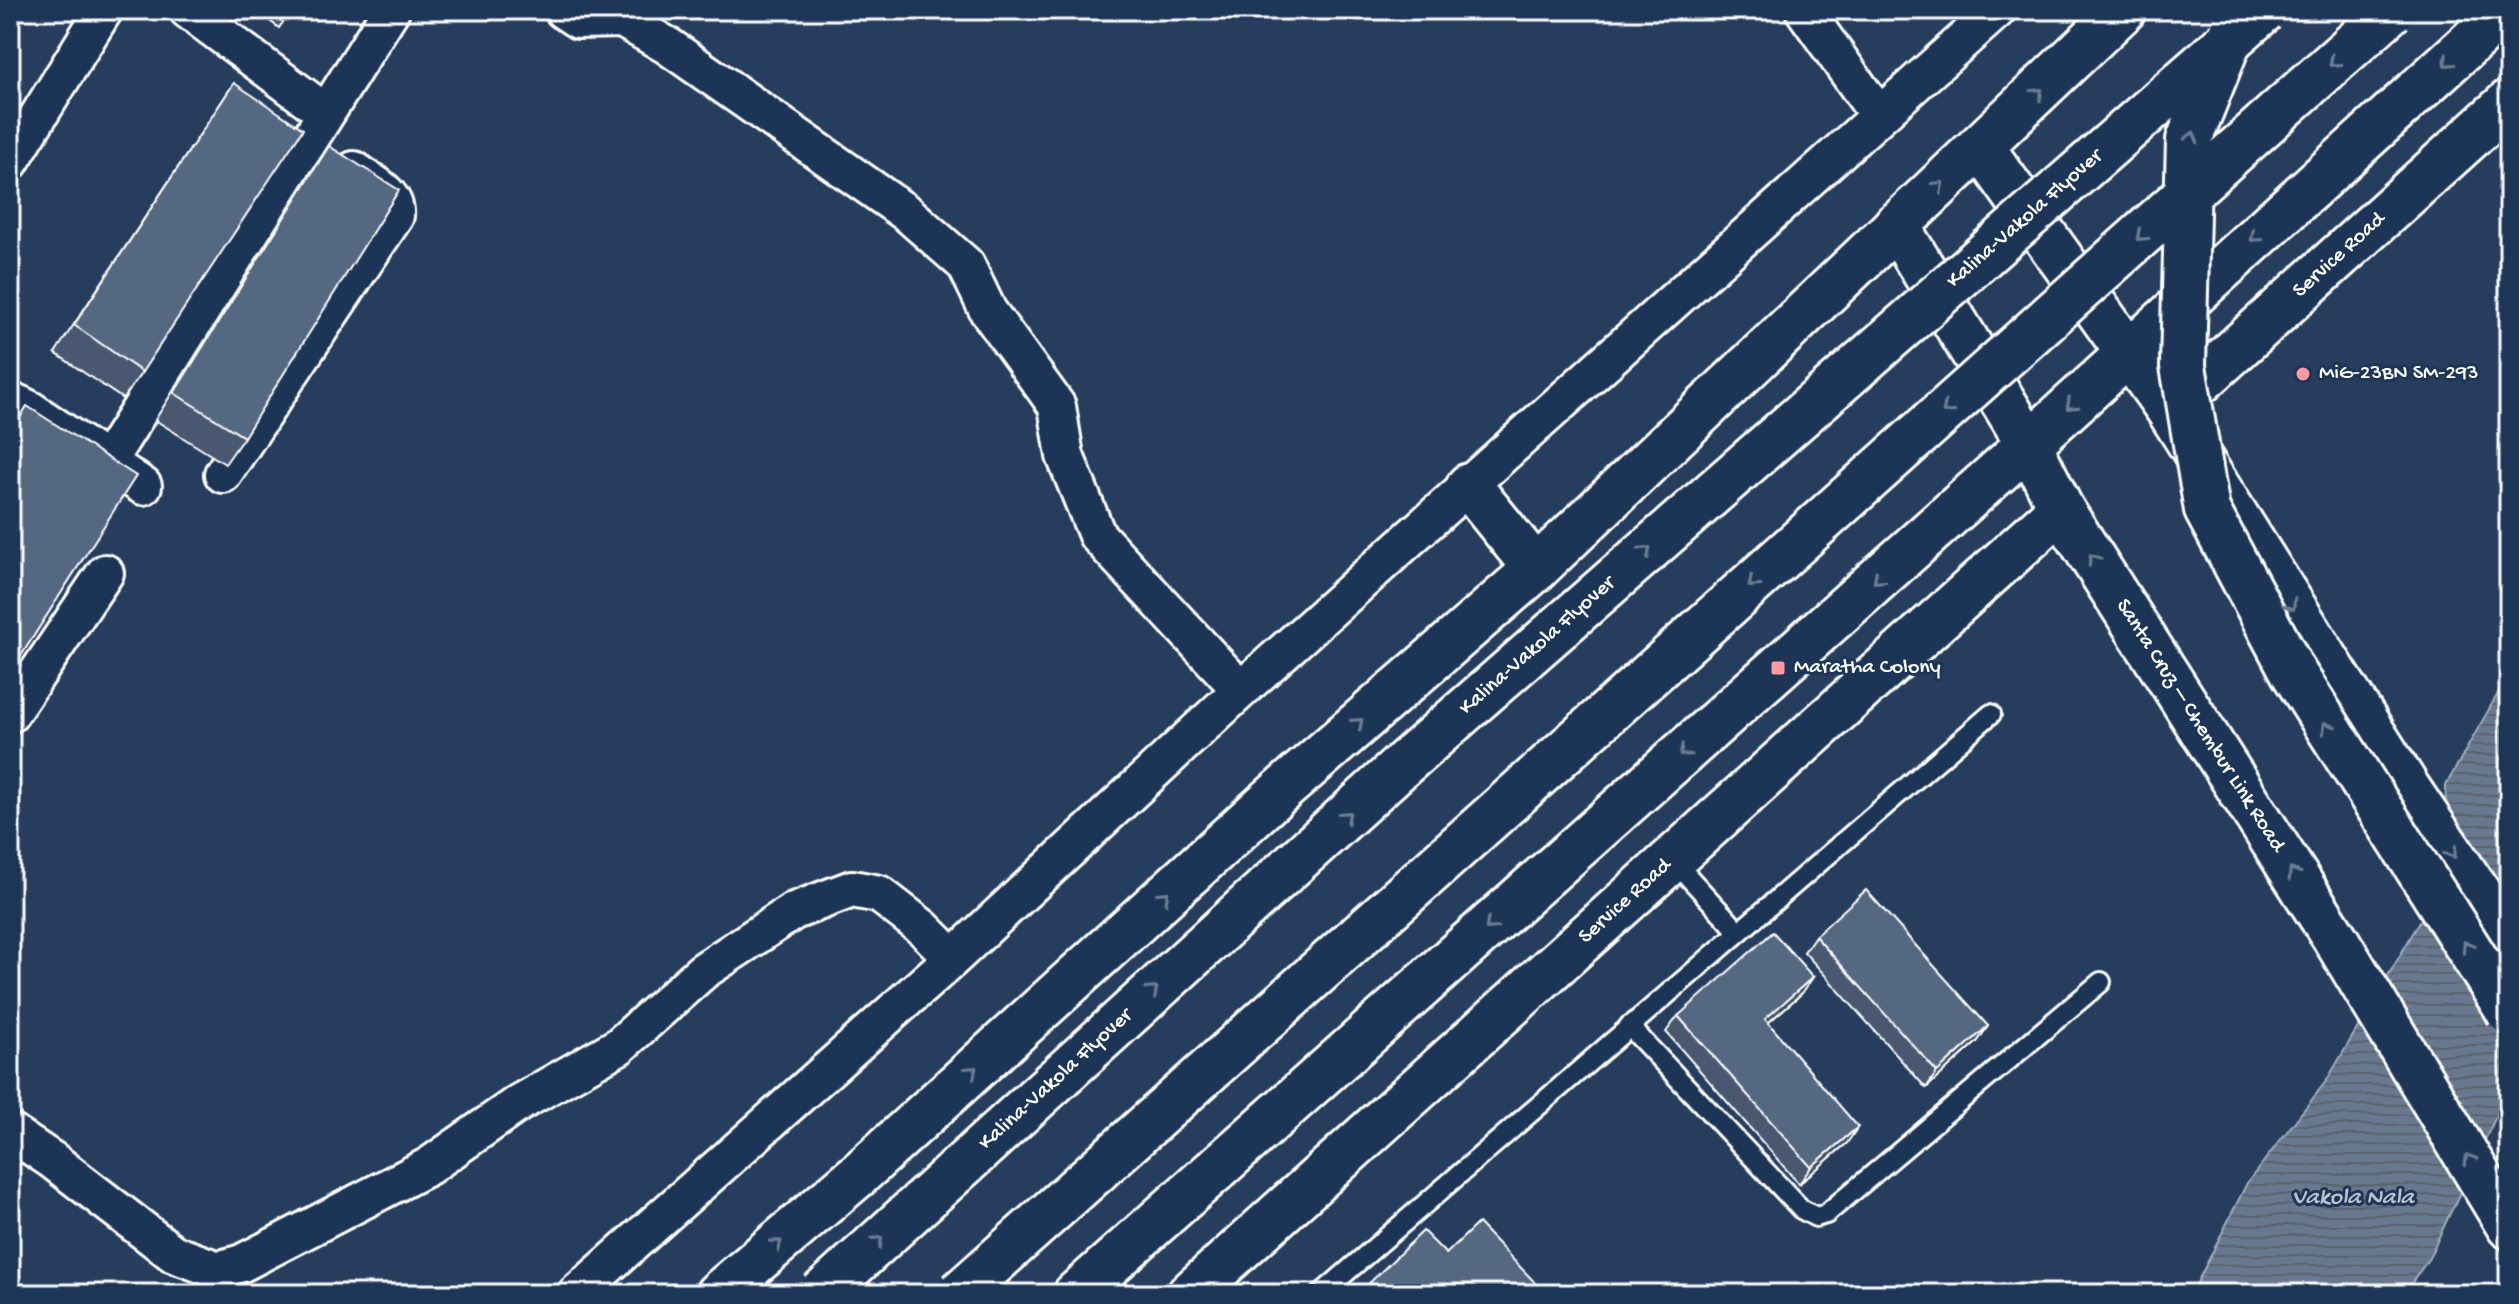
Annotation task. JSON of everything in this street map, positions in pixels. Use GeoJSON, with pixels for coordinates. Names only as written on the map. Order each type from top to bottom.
{"type":"FeatureCollection","features":[{"type":"Feature","properties":{"kind":"main road"},"geometry":{"type":"LineString","coordinates":[[2241,10],[2189,140],[2183,366],[2207,510],[2293,672],[2509,1012]]}},
{"type":"Feature","properties":{"kind":"main road","name":"Kalina-Vakola Flyover"},"geometry":{"type":"LineString","coordinates":[[821,1294],[1400,767],[2264,10]]}},
{"type":"Feature","properties":{"kind":"main road"},"geometry":{"type":"LineString","coordinates":[[959,1294],[2392,10]]}},
{"type":"Feature","properties":{"kind":"main road"},"geometry":{"type":"LineString","coordinates":[[1076,1294],[2029,444],[2506,10]]}},
{"type":"Feature","properties":{"kind":"main road"},"geometry":{"type":"LineString","coordinates":[[718,1294],[858,1175],[1267,803],[1536,569],[1896,225],[1982,148],[2121,11]]}},
{"type":"Feature","properties":{"kind":"main road","name":"Service Road"},"geometry":{"type":"LineString","coordinates":[[2169,410],[2509,102]]}},
{"type":"Feature","properties":{"kind":"main road"},"geometry":{"type":"LineString","coordinates":[[1982,148],[2169,410],[2408,789],[2509,939]]}},
{"type":"Feature","properties":{"kind":"main road","name":"Santa Cruz – Chembur Link Road"},"geometry":{"type":"LineString","coordinates":[[1896,225],[2029,444],[2061,509],[2335,938],[2509,1226]]}},
{"type":"Feature","properties":{"kind":"main road"},"geometry":{"type":"LineString","coordinates":[[1469,486],[1536,569]]}},
{"type":"Feature","properties":{"kind":"main road","name":"Service Road"},"geometry":{"type":"LineString","coordinates":[[1190,1294],[2061,509]]}},
{"type":"Feature","properties":{"kind":"street"},"geometry":{"type":"LineString","coordinates":[[10,162],[104,10]]}},
{"type":"Feature","properties":{"kind":"street"},"geometry":{"type":"LineString","coordinates":[[188,10],[318,127],[396,205],[395,216],[223,474]]}},
{"type":"Feature","properties":{"kind":"street"},"geometry":{"type":"LineString","coordinates":[[107,462],[391,10]]}},
{"type":"Feature","properties":{"kind":"street"},"geometry":{"type":"LineString","coordinates":[[563,10],[578,20],[622,19],[668,46],[896,205],[966,265],[988,311],[1057,406],[1065,456],[1097,535],[1241,690]]}},
{"type":"Feature","properties":{"kind":"street"},"geometry":{"type":"LineString","coordinates":[[1804,10],[1879,116]]}},
{"type":"Feature","properties":{"kind":"street"},"geometry":{"type":"LineString","coordinates":[[576,1294],[953,958],[1241,690],[1997,10]]}},
{"type":"Feature","properties":{"kind":"street"},"geometry":{"type":"LineString","coordinates":[[10,404],[29,409],[143,486]]}},
{"type":"Feature","properties":{"kind":"street"},"geometry":{"type":"LineString","coordinates":[[10,714],[105,573]]}},
{"type":"Feature","properties":{"kind":"street"},"geometry":{"type":"LineString","coordinates":[[10,1132],[52,1160],[174,1254],[218,1270],[242,1263],[429,1166],[519,1103],[619,1046],[703,971],[794,911],[852,889],[879,894],[923,928],[953,958]]}},
{"type":"Feature","properties":{"kind":"lane"},"geometry":{"type":"LineString","coordinates":[[1321,1294],[1991,714]]}},
{"type":"Feature","properties":{"kind":"lane"},"geometry":{"type":"LineString","coordinates":[[1672,859],[1738,931]]}},
{"type":"Feature","properties":{"kind":"lane"},"geometry":{"type":"LineString","coordinates":[[1629,1026],[1801,1209],[1816,1217],[1826,1214],[2101,982]]}},
{"type":"Feature","properties":{"kind":"water","name":"Vakola Nala"},"geometry":{"type":"Polygon","coordinates":[[[2509,674],[2509,1089],[2429,1258],[2404,1294],[2195,1294],[2195,1287],[2247,1183],[2327,1080],[2443,882],[2446,785],[2509,674]]]}},
{"type":"Feature","properties":{"kind":"building"},"geometry":{"type":"Polygon","coordinates":[[[234,83],[303,129],[142,372],[74,325],[234,83]]]}},
{"type":"Feature","properties":{"kind":"building"},"geometry":{"type":"Polygon","coordinates":[[[329,146],[399,190],[244,437],[174,393],[329,146]]]}},
{"type":"Feature","properties":{"kind":"building"},"geometry":{"type":"Polygon","coordinates":[[[27,406],[136,476],[10,673],[10,434],[27,406]]]}},
{"type":"Feature","properties":{"kind":"building"},"geometry":{"type":"Polygon","coordinates":[[[1866,890],[1988,1026],[1937,1072],[1815,936],[1866,890]]]}},
{"type":"Feature","properties":{"kind":"building"},"geometry":{"type":"Polygon","coordinates":[[[1773,932],[1813,977],[1765,1019],[1858,1127],[1811,1167],[1678,1016],[1773,932]]]}},
{"type":"Feature","properties":{"kind":"building"},"geometry":{"type":"Polygon","coordinates":[[[1478,1223],[1546,1294],[1358,1294],[1423,1231],[1446,1254],[1478,1223]]]}},
{"type":"Feature","properties":{"kind":"place","name":"MiG-23BN SM-293"},"geometry":{"type":"Point","coordinates":[2303,374]}},
{"type":"Feature","properties":{"kind":"place","name":"Maratha Colony"},"geometry":{"type":"Point","coordinates":[1778,668]}}]}
